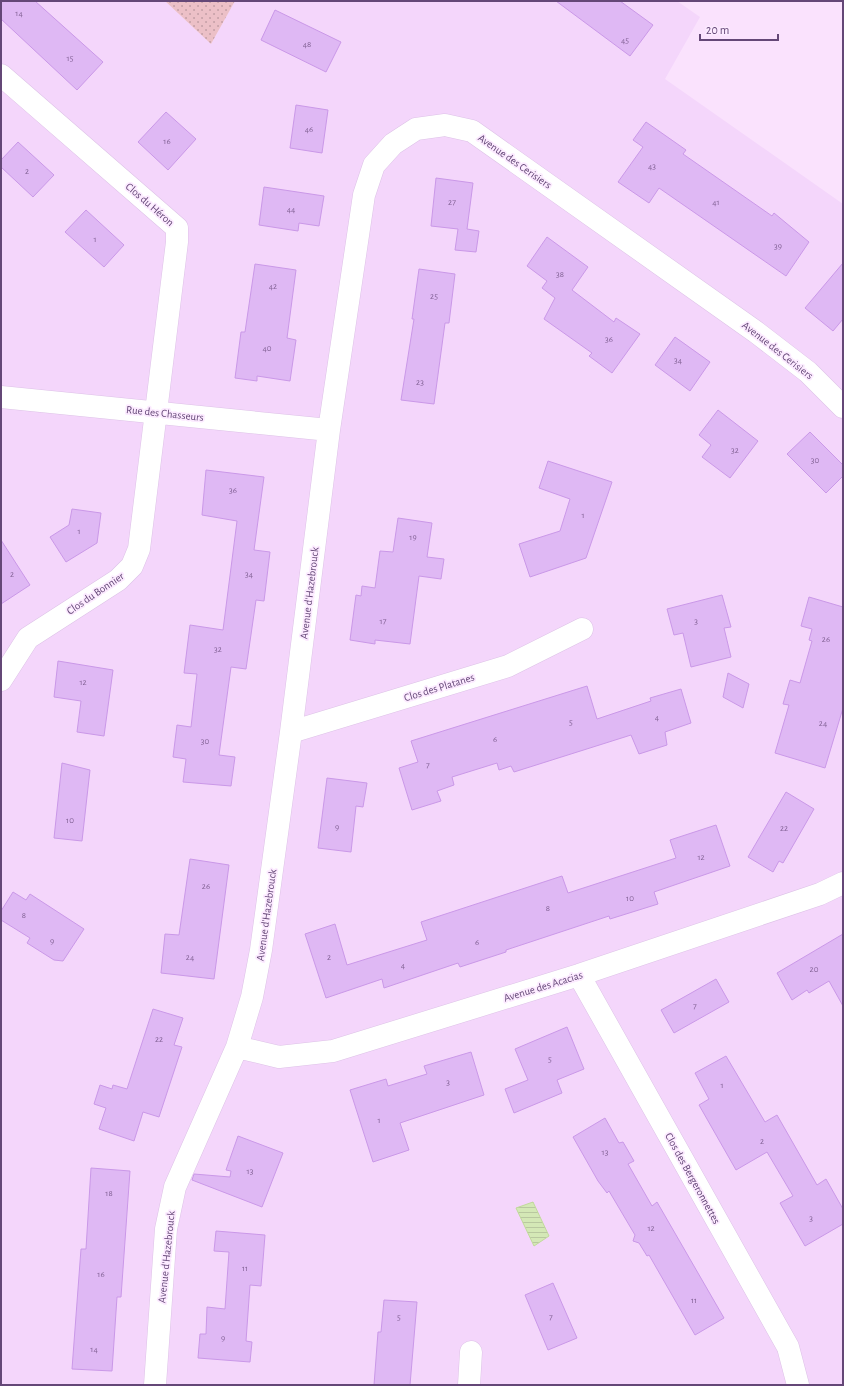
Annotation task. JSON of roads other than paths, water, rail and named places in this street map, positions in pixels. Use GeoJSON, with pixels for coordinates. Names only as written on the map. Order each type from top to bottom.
{"type":"FeatureCollection","features":[{"type":"Feature","properties":{"kind":"street","name":"Clos du Héron"},"geometry":{"type":"LineString","coordinates":[[1,75],[177,228],[177,242],[155,411]]}},
{"type":"Feature","properties":{"kind":"street","name":"Avenue des Cerisiers"},"geometry":{"type":"LineString","coordinates":[[329,430],[364,195],[374,165],[393,144],[416,129],[445,124],[472,131],[506,154],[756,332],[808,372],[843,407]]}},
{"type":"Feature","properties":{"kind":"street","name":"Rue des Chasseurs"},"geometry":{"type":"LineString","coordinates":[[1,396],[329,430]]}},
{"type":"Feature","properties":{"kind":"street","name":"Clos du Bonnier"},"geometry":{"type":"LineString","coordinates":[[1,680],[28,638],[118,580],[132,566],[139,548],[155,411]]}},
{"type":"Feature","properties":{"kind":"street","name":"Avenue d'Hazebrouck"},"geometry":{"type":"LineString","coordinates":[[155,1385],[166,1229],[175,1187],[237,1047],[252,997],[262,950],[329,430]]}},
{"type":"Feature","properties":{"kind":"street","name":"Clos des Platanes"},"geometry":{"type":"LineString","coordinates":[[291,732],[508,666],[582,629]]}},
{"type":"Feature","properties":{"kind":"street","name":"Avenue des Acacias"},"geometry":{"type":"LineString","coordinates":[[237,1047],[279,1057],[333,1051],[579,975],[820,894],[843,884]]}},
{"type":"Feature","properties":{"kind":"street","name":"Clos des Bergeronnettes"},"geometry":{"type":"LineString","coordinates":[[579,975],[788,1347],[798,1385]]}},
{"type":"Feature","properties":{"kind":"street"},"geometry":{"type":"LineString","coordinates":[[469,1385],[471,1352]]}}]}
